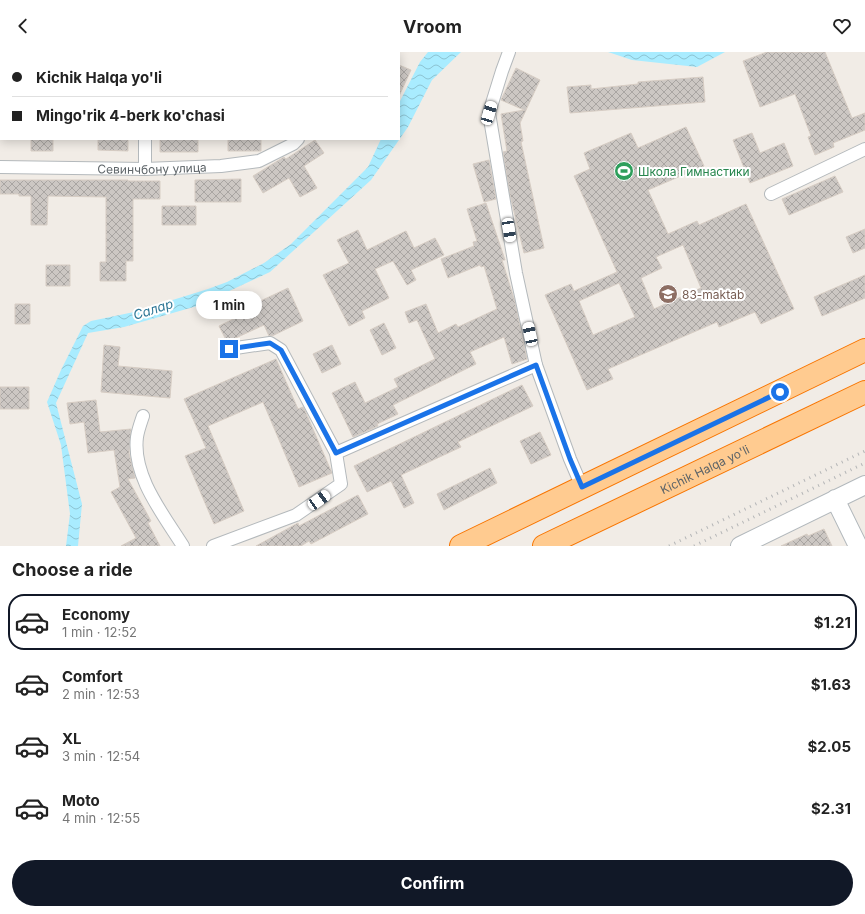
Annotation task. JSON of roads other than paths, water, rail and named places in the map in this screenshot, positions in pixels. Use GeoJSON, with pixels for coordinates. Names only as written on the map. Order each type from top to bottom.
{"type":"FeatureCollection","features":[{"type":"Feature","properties":{"kind":"highway"},"geometry":{"type":"LineString","coordinates":[[461,546],[865,350]]}},
{"type":"Feature","properties":{"kind":"highway","name":"Kichik Halqa yo'li"},"geometry":{"type":"LineString","coordinates":[[544,546],[865,392]]}},
{"type":"Feature","properties":{"kind":"street"},"geometry":{"type":"LineString","coordinates":[[509,52],[489,113],[516,273],[536,365],[570,459],[582,487]]}},
{"type":"Feature","properties":{"kind":"street"},"geometry":{"type":"LineString","coordinates":[[145,140],[145,169]]}},
{"type":"Feature","properties":{"kind":"street","name":"Севинчбону улица"},"geometry":{"type":"LineString","coordinates":[[0,167],[145,169],[221,166],[259,161],[293,144],[297,140]]}},
{"type":"Feature","properties":{"kind":"street"},"geometry":{"type":"LineString","coordinates":[[771,194],[865,149]]}},
{"type":"Feature","properties":{"kind":"street"},"geometry":{"type":"LineString","coordinates":[[213,546],[296,515],[341,484],[336,453],[281,350],[270,343],[229,349]]}},
{"type":"Feature","properties":{"kind":"street"},"geometry":{"type":"LineString","coordinates":[[336,453],[536,365]]}},
{"type":"Feature","properties":{"kind":"street"},"geometry":{"type":"LineString","coordinates":[[143,416],[137,437],[139,466],[149,491],[183,546]]}},
{"type":"Feature","properties":{"kind":"street"},"geometry":{"type":"LineString","coordinates":[[740,546],[865,485]]}},
{"type":"Feature","properties":{"kind":"street"},"geometry":{"type":"LineString","coordinates":[[835,499],[858,546]]}},
{"type":"Feature","properties":{"kind":"water","name":"Салар"},"geometry":{"type":"Polygon","coordinates":[[[428,52],[461,52],[432,80],[408,127],[400,138],[400,101],[420,62],[428,52]]]}},
{"type":"Feature","properties":{"kind":"water"},"geometry":{"type":"Polygon","coordinates":[[[608,52],[725,52],[697,67],[632,60],[608,52]]]}},
{"type":"Feature","properties":{"kind":"water","name":"Салар"},"geometry":{"type":"Polygon","coordinates":[[[381,140],[399,140],[371,180],[270,272],[197,306],[124,327],[88,333],[56,403],[82,504],[78,546],[66,546],[70,514],[61,445],[47,402],[83,326],[91,321],[134,312],[208,289],[227,282],[264,263],[291,244],[368,167],[381,140]]]}},
{"type":"Feature","properties":{"kind":"railway"},"geometry":{"type":"LineString","coordinates":[[669,546],[865,451]]}},
{"type":"Feature","properties":{"kind":"railway"},"geometry":{"type":"LineString","coordinates":[[694,546],[865,463]]}},
{"type":"Feature","properties":{"kind":"place","name":"Школа Гимнастики"},"geometry":{"type":"Point","coordinates":[624,171]}},
{"type":"Feature","properties":{"kind":"place","name":"83-maktab"},"geometry":{"type":"Point","coordinates":[668,294]}}]}
